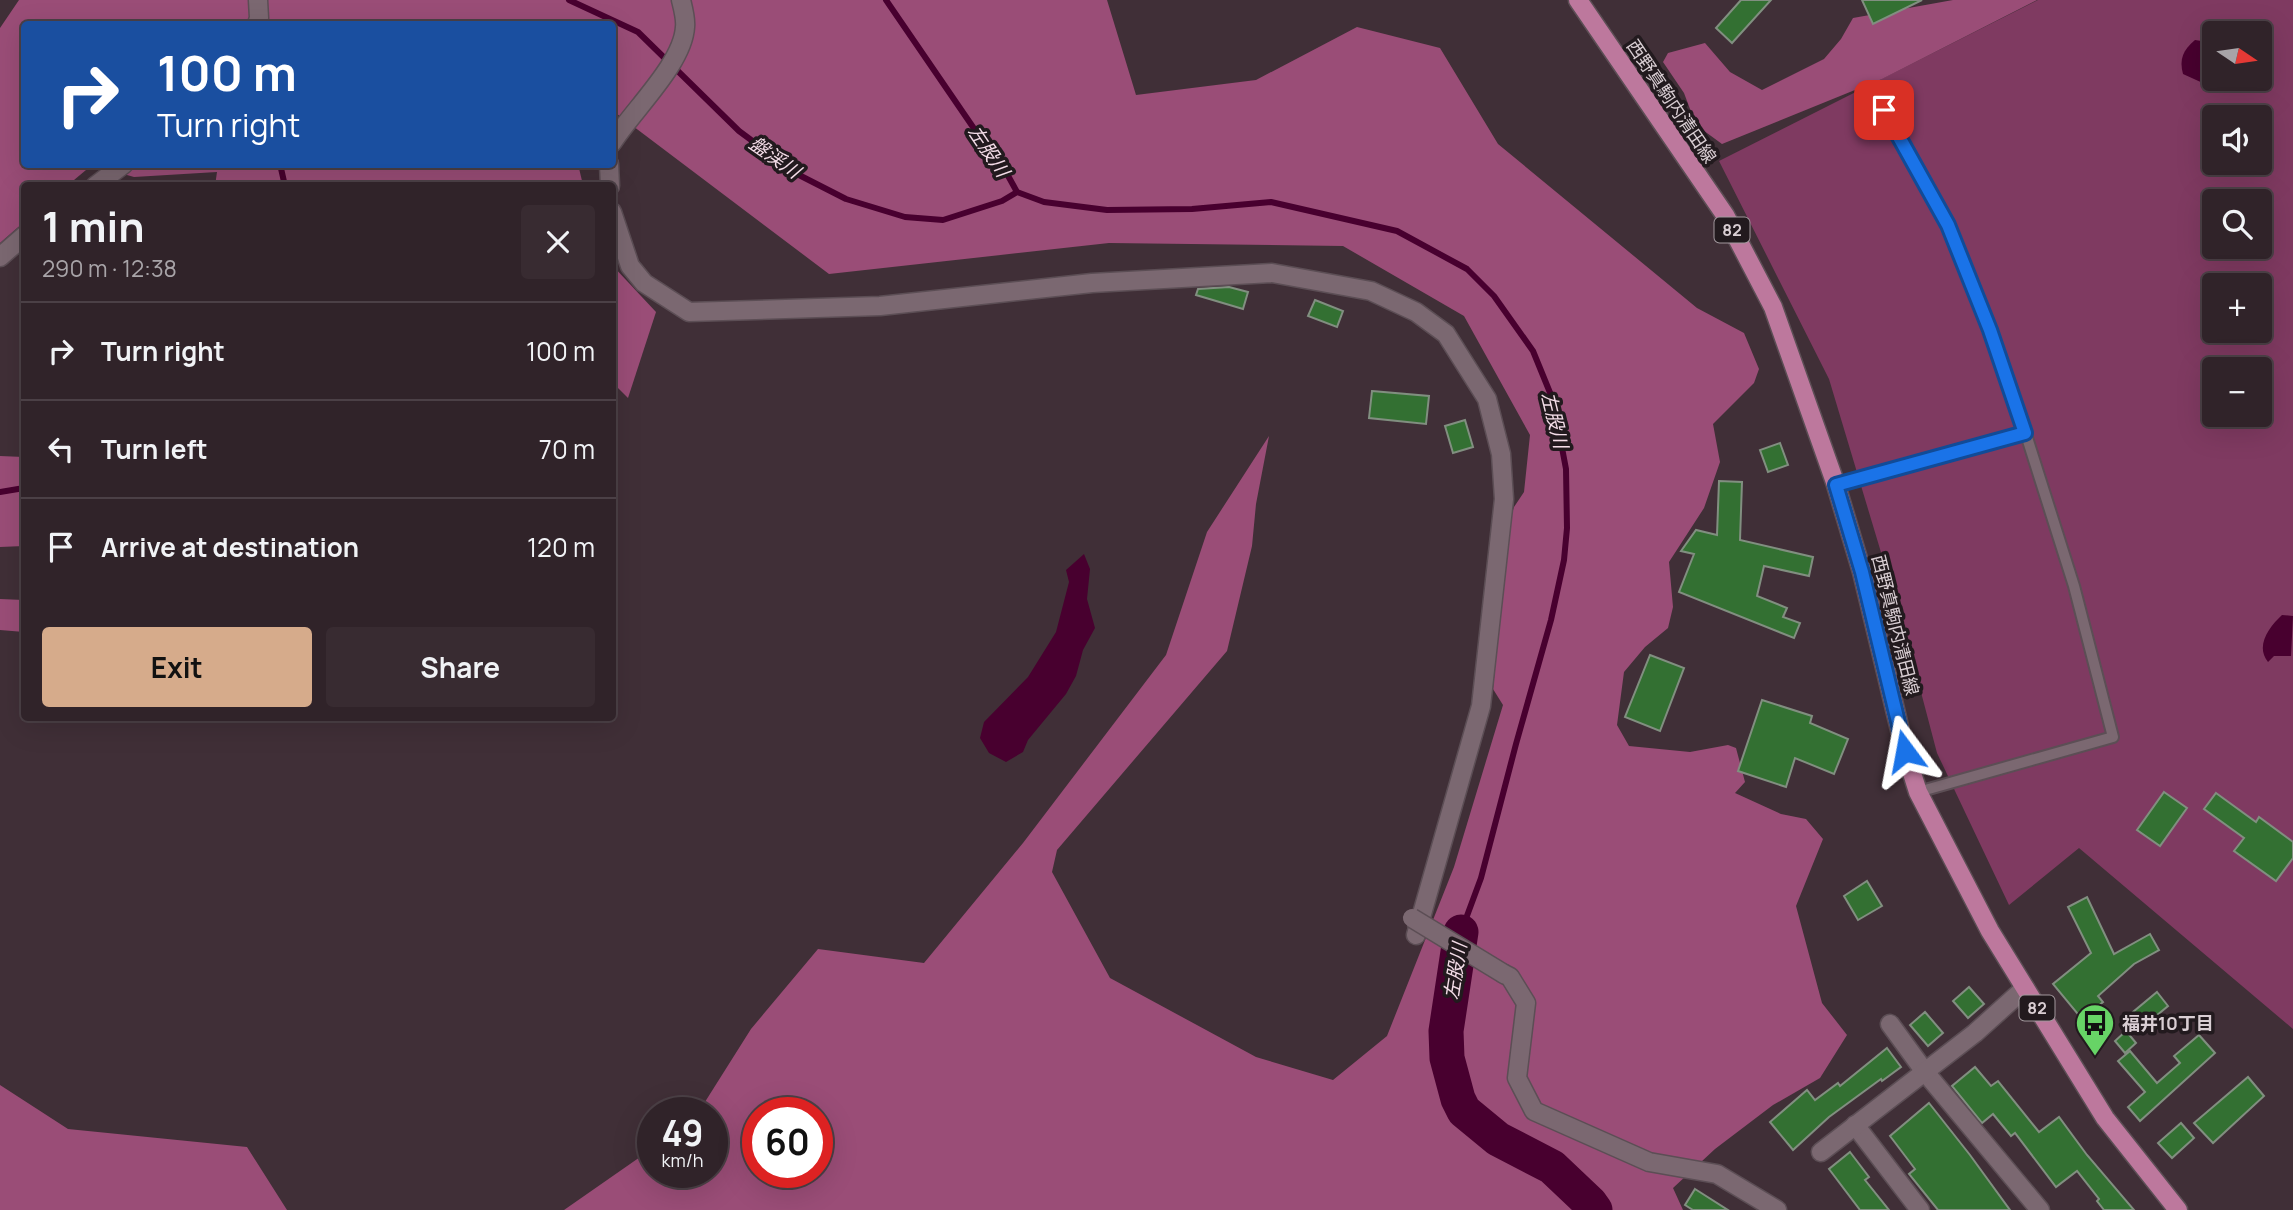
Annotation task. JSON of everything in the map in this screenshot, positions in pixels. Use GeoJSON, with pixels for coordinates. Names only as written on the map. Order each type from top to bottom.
{"type":"FeatureCollection","features":[{"type":"Feature","properties":{"kind":"main road","name":"西野真駒内清田線"},"geometry":{"type":"LineString","coordinates":[[1578,0],[1725,215],[1773,307],[1836,485],[1862,572],[1905,751],[1918,792],[1990,931],[2105,1118],[2178,1210]]}},
{"type":"Feature","properties":{"kind":"street"},"geometry":{"type":"LineString","coordinates":[[258,0],[258,21]]}},
{"type":"Feature","properties":{"kind":"street"},"geometry":{"type":"LineString","coordinates":[[616,138],[668,67],[681,44],[685,26],[681,0]]}},
{"type":"Feature","properties":{"kind":"street"},"geometry":{"type":"LineString","coordinates":[[100,182],[119,168]]}},
{"type":"Feature","properties":{"kind":"street"},"geometry":{"type":"LineString","coordinates":[[616,224],[630,265],[644,283],[689,312],[880,306],[1091,283],[1272,273],[1371,291],[1416,312],[1446,334],[1487,399],[1501,454],[1504,499],[1481,706],[1414,926],[1510,977],[1526,1003],[1517,1078],[1534,1111],[1649,1162],[1717,1174],[1777,1210]]}},
{"type":"Feature","properties":{"kind":"street"},"geometry":{"type":"LineString","coordinates":[[0,257],[21,239]]}},
{"type":"Feature","properties":{"kind":"street"},"geometry":{"type":"LineString","coordinates":[[1821,1152],[1975,1033],[2025,988]]}},
{"type":"Feature","properties":{"kind":"street"},"geometry":{"type":"LineString","coordinates":[[1890,1024],[1925,1072],[2040,1210]]}},
{"type":"Feature","properties":{"kind":"street"},"geometry":{"type":"LineString","coordinates":[[1855,1125],[1920,1210]]}},
{"type":"Feature","properties":{"kind":"lane"},"geometry":{"type":"LineString","coordinates":[[1884,110],[1948,225],[1990,330],[2074,586],[2113,737],[1918,792]]}},
{"type":"Feature","properties":{"kind":"lane"},"geometry":{"type":"LineString","coordinates":[[1836,485],[2025,433]]}},
{"type":"Feature","properties":{"kind":"shaded area"},"geometry":{"type":"Polygon","coordinates":[[[19,0],[1107,0],[1136,95],[1256,80],[1357,27],[1440,48],[1498,144],[1697,308],[1744,333],[1759,369],[1754,383],[1713,424],[1720,462],[1704,508],[1669,562],[1673,607],[1668,628],[1645,647],[1624,672],[1617,725],[1629,746],[1690,752],[1728,745],[1736,748],[1745,782],[1735,793],[1781,814],[1806,819],[1823,839],[1796,906],[1822,1003],[1847,1035],[1820,1078],[1773,1105],[1715,1149],[1673,1188],[1683,1210],[564,1210],[637,1159],[637,1188],[728,1188],[728,1097],[708,1097],[751,1029],[818,949],[924,963],[1023,843],[1166,655],[1207,532],[1269,436],[1256,504],[1252,546],[1227,651],[1057,850],[1052,872],[1110,978],[1256,1057],[1333,1080],[1387,1036],[1454,867],[1503,705],[1493,689],[1509,523],[1514,507],[1524,492],[1530,435],[1464,316],[1343,246],[1109,243],[829,274],[616,113],[616,21],[21,21],[21,168],[88,168],[72,182],[21,182],[21,225],[0,243],[0,28],[19,0]]]}},
{"type":"Feature","properties":{"kind":"shaded area"},"geometry":{"type":"Polygon","coordinates":[[[1953,0],[2037,0],[1882,79],[1722,144],[1696,125],[1684,93],[1663,62],[1668,53],[1705,43],[1730,72],[1762,90],[1824,59],[1841,39],[1853,18],[1953,0]]]}},
{"type":"Feature","properties":{"kind":"shaded area"},"geometry":{"type":"Polygon","coordinates":[[[2038,0],[2293,0],[2293,1029],[2079,848],[2009,905],[1937,753],[1907,639],[1829,379],[1719,161],[2038,0]]]}},
{"type":"Feature","properties":{"kind":"shaded area"},"geometry":{"type":"Polygon","coordinates":[[[2195,40],[2202,41],[2202,83],[2183,74],[2183,55],[2195,40]]]}},
{"type":"Feature","properties":{"kind":"shaded area"},"geometry":{"type":"Polygon","coordinates":[[[102,168],[579,168],[582,182],[216,182],[217,172],[134,177],[102,168]]]}},
{"type":"Feature","properties":{"kind":"shaded area"},"geometry":{"type":"Polygon","coordinates":[[[616,269],[656,312],[628,398],[616,386],[616,269]]]}},
{"type":"Feature","properties":{"kind":"shaded area"},"geometry":{"type":"Polygon","coordinates":[[[0,456],[21,457],[21,546],[0,547],[0,456]]]}},
{"type":"Feature","properties":{"kind":"shaded area"},"geometry":{"type":"Polygon","coordinates":[[[1084,554],[1090,569],[1087,599],[1095,628],[1083,650],[1076,676],[1066,694],[1028,740],[1023,752],[1006,762],[989,753],[980,738],[984,722],[1028,677],[1056,632],[1069,582],[1066,570],[1084,554]]]}},
{"type":"Feature","properties":{"kind":"shaded area"},"geometry":{"type":"Polygon","coordinates":[[[0,599],[21,600],[21,632],[0,630],[0,599]]]}},
{"type":"Feature","properties":{"kind":"shaded area"},"geometry":{"type":"Polygon","coordinates":[[[2282,615],[2293,616],[2291,656],[2274,656],[2268,662],[2264,656],[2263,643],[2272,625],[2282,615]]]}},
{"type":"Feature","properties":{"kind":"shaded area"},"geometry":{"type":"Polygon","coordinates":[[[0,1085],[68,1129],[247,1147],[287,1210],[0,1210],[0,1085]]]}},
{"type":"Feature","properties":{"kind":"building"},"geometry":{"type":"Polygon","coordinates":[[[1741,0],[1771,0],[1732,43],[1716,28],[1741,0]]]}},
{"type":"Feature","properties":{"kind":"building"},"geometry":{"type":"Polygon","coordinates":[[[1862,0],[1922,0],[1873,24],[1862,0]]]}},
{"type":"Feature","properties":{"kind":"building"},"geometry":{"type":"Polygon","coordinates":[[[1229,287],[1248,292],[1243,309],[1196,295],[1198,289],[1229,287]]]}},
{"type":"Feature","properties":{"kind":"building"},"geometry":{"type":"Polygon","coordinates":[[[1315,300],[1343,311],[1337,327],[1308,316],[1315,300]]]}},
{"type":"Feature","properties":{"kind":"building"},"geometry":{"type":"Polygon","coordinates":[[[1372,391],[1429,396],[1426,424],[1369,418],[1372,391]]]}},
{"type":"Feature","properties":{"kind":"building"},"geometry":{"type":"Polygon","coordinates":[[[1465,420],[1473,447],[1453,453],[1445,426],[1465,420]]]}},
{"type":"Feature","properties":{"kind":"building"},"geometry":{"type":"Polygon","coordinates":[[[1780,443],[1788,465],[1768,472],[1760,450],[1780,443]]]}},
{"type":"Feature","properties":{"kind":"building"},"geometry":{"type":"Polygon","coordinates":[[[1719,481],[1742,482],[1740,540],[1813,557],[1809,576],[1764,566],[1757,596],[1787,608],[1783,617],[1800,623],[1794,638],[1679,592],[1694,554],[1681,551],[1696,530],[1717,535],[1719,481]]]}},
{"type":"Feature","properties":{"kind":"building"},"geometry":{"type":"Polygon","coordinates":[[[1650,655],[1684,668],[1660,731],[1625,717],[1650,655]]]}},
{"type":"Feature","properties":{"kind":"building"},"geometry":{"type":"Polygon","coordinates":[[[1762,700],[1812,716],[1810,723],[1848,739],[1834,774],[1795,758],[1786,787],[1738,771],[1762,700]]]}},
{"type":"Feature","properties":{"kind":"building"},"geometry":{"type":"Polygon","coordinates":[[[2164,792],[2187,808],[2160,846],[2137,830],[2164,792]]]}},
{"type":"Feature","properties":{"kind":"building"},"geometry":{"type":"Polygon","coordinates":[[[2216,793],[2256,822],[2259,817],[2293,842],[2293,858],[2276,881],[2234,851],[2244,838],[2204,809],[2216,793]]]}},
{"type":"Feature","properties":{"kind":"building"},"geometry":{"type":"Polygon","coordinates":[[[1867,881],[1882,906],[1858,920],[1844,896],[1867,881]]]}},
{"type":"Feature","properties":{"kind":"building"},"geometry":{"type":"Polygon","coordinates":[[[2087,897],[2114,954],[2150,934],[2159,950],[2134,964],[2098,996],[2103,1002],[2082,1019],[2053,984],[2091,953],[2068,907],[2087,897]]]}},
{"type":"Feature","properties":{"kind":"building"},"geometry":{"type":"Polygon","coordinates":[[[1969,987],[1984,1004],[1968,1018],[1953,1001],[1969,987]]]}},
{"type":"Feature","properties":{"kind":"building"},"geometry":{"type":"Polygon","coordinates":[[[2157,992],[2168,1006],[2144,1026],[2133,1012],[2157,992]]]}},
{"type":"Feature","properties":{"kind":"building"},"geometry":{"type":"Polygon","coordinates":[[[1925,1012],[1943,1033],[1928,1046],[1910,1025],[1925,1012]]]}},
{"type":"Feature","properties":{"kind":"building"},"geometry":{"type":"Polygon","coordinates":[[[2126,1031],[2136,1043],[2125,1053],[2115,1041],[2126,1031]]]}},
{"type":"Feature","properties":{"kind":"building"},"geometry":{"type":"Polygon","coordinates":[[[2199,1035],[2215,1053],[2140,1121],[2128,1107],[2145,1092],[2118,1061],[2130,1051],[2157,1083],[2180,1063],[2174,1056],[2199,1035]]]}},
{"type":"Feature","properties":{"kind":"building"},"geometry":{"type":"Polygon","coordinates":[[[1887,1048],[1901,1067],[1829,1117],[1793,1150],[1770,1122],[1807,1090],[1815,1100],[1838,1083],[1840,1086],[1887,1048]]]}},
{"type":"Feature","properties":{"kind":"building"},"geometry":{"type":"Polygon","coordinates":[[[1975,1067],[1991,1086],[1998,1081],[2039,1132],[2059,1117],[2134,1210],[2104,1210],[2097,1201],[2099,1199],[2077,1171],[2056,1187],[2015,1133],[2011,1136],[1993,1114],[1982,1123],[1952,1086],[1975,1067]]]}},
{"type":"Feature","properties":{"kind":"building"},"geometry":{"type":"Polygon","coordinates":[[[2248,1077],[2264,1096],[2213,1143],[2194,1123],[2248,1077]]]}},
{"type":"Feature","properties":{"kind":"building"},"geometry":{"type":"Polygon","coordinates":[[[1929,1103],[2010,1210],[1938,1210],[1909,1174],[1915,1169],[1890,1136],[1929,1103]]]}},
{"type":"Feature","properties":{"kind":"building"},"geometry":{"type":"Polygon","coordinates":[[[2181,1123],[2194,1138],[2172,1158],[2158,1143],[2181,1123]]]}},
{"type":"Feature","properties":{"kind":"building"},"geometry":{"type":"Polygon","coordinates":[[[1850,1152],[1869,1177],[1865,1180],[1889,1210],[1860,1210],[1829,1169],[1850,1152]]]}},
{"type":"Feature","properties":{"kind":"building"},"geometry":{"type":"Polygon","coordinates":[[[1695,1189],[1728,1210],[1693,1210],[1685,1205],[1695,1189]]]}},
{"type":"Feature","properties":{"kind":"waterway","name":"盤渓川"},"geometry":{"type":"LineString","coordinates":[[569,0],[614,21]]}},
{"type":"Feature","properties":{"kind":"waterway","name":"左股川"},"geometry":{"type":"LineString","coordinates":[[886,0],[975,130],[1001,163],[1017,192],[1044,202],[1107,210],[1192,209],[1271,202],[1397,231],[1467,269],[1494,296],[1533,351],[1553,400],[1566,469],[1567,528],[1564,560],[1551,620],[1481,878],[1461,932]]}},
{"type":"Feature","properties":{"kind":"waterway","name":"盤渓川"},"geometry":{"type":"LineString","coordinates":[[616,22],[638,32],[739,131],[797,174],[846,199],[905,217],[943,220],[1002,201],[1017,192]]}},
{"type":"Feature","properties":{"kind":"waterway","name":"盤渓川"},"geometry":{"type":"LineString","coordinates":[[281,168],[284,182]]}},
{"type":"Feature","properties":{"kind":"waterway","name":"盤渓川"},"geometry":{"type":"LineString","coordinates":[[0,492],[21,488]]}},
{"type":"Feature","properties":{"kind":"waterway","name":"左股川"},"geometry":{"type":"LineString","coordinates":[[1461,932],[1446,1031],[1447,1058],[1458,1099],[1464,1111],[1498,1139],[1552,1167],[1595,1210]]}},
{"type":"Feature","properties":{"kind":"place","name":"福井10丁目"},"geometry":{"type":"Point","coordinates":[2095,1057]}},
{"type":"Feature","properties":{"kind":"route"},"geometry":{"type":"LineString","coordinates":[[1884,110],[1948,225],[1990,330],[2025,433],[1836,485],[1862,572],[1905,751]]}}]}
